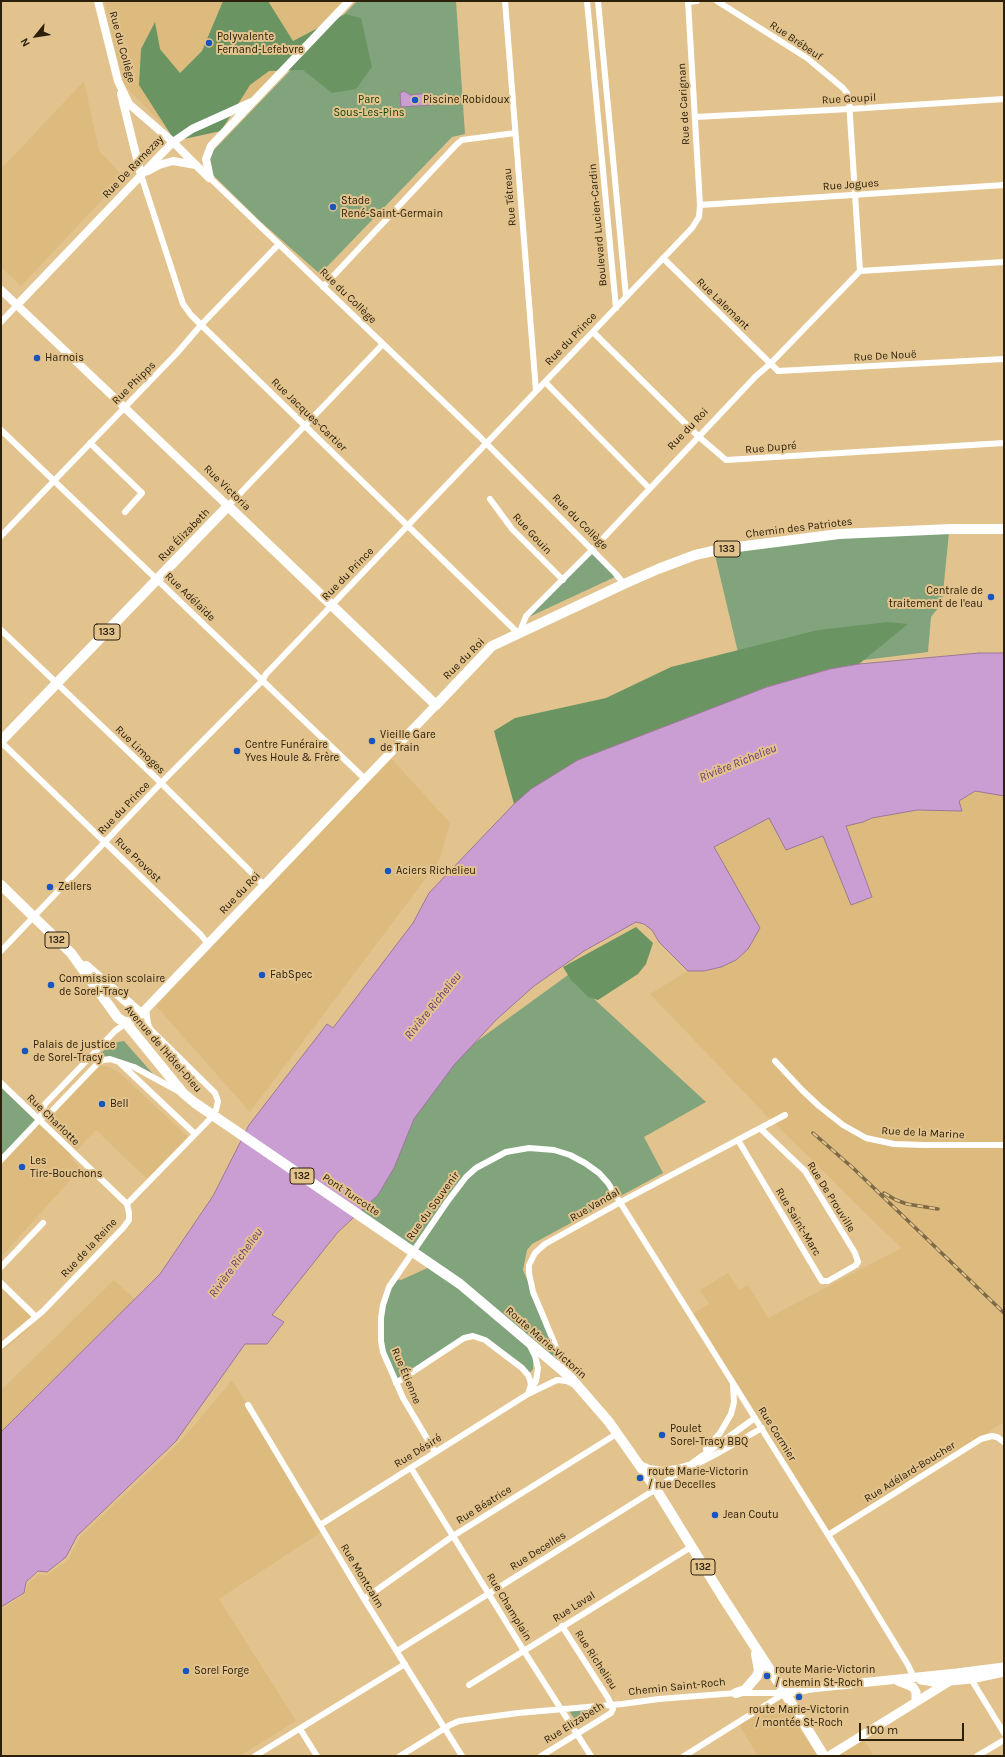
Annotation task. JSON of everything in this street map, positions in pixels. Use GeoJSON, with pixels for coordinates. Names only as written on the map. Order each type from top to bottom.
{"type":"FeatureCollection","features":[{"type":"Feature","properties":{"kind":"main road","name":"Rue Élizabeth"},"geometry":{"type":"LineString","coordinates":[[1,742],[228,506]]}},
{"type":"Feature","properties":{"kind":"main road","name":"Rue Victoria"},"geometry":{"type":"LineString","coordinates":[[228,506],[436,705]]}},
{"type":"Feature","properties":{"kind":"main road","name":"Chemin des Patriotes"},"geometry":{"type":"LineString","coordinates":[[519,634],[624,584],[680,560],[722,549],[839,534],[951,529],[1004,529]]}},
{"type":"Feature","properties":{"kind":"main road","name":"Rue du Roi"},"geometry":{"type":"LineString","coordinates":[[126,1023],[144,1011],[492,646],[519,634]]}},
{"type":"Feature","properties":{"kind":"main road","name":"Avenue de l'Hôtel-Dieu"},"geometry":{"type":"LineString","coordinates":[[1,885],[71,953],[118,1018],[126,1023],[183,1093],[195,1103]]}},
{"type":"Feature","properties":{"kind":"main road"},"geometry":{"type":"LineString","coordinates":[[78,963],[86,966],[144,1011]]}},
{"type":"Feature","properties":{"kind":"main road","name":"Pont Turcotte"},"geometry":{"type":"LineString","coordinates":[[195,1103],[433,1266]]}},
{"type":"Feature","properties":{"kind":"main road","name":"Route Marie-Victorin"},"geometry":{"type":"LineString","coordinates":[[433,1266],[460,1284],[570,1377],[618,1433],[656,1489],[691,1547],[824,1756]]}},
{"type":"Feature","properties":{"kind":"main road"},"geometry":{"type":"LineString","coordinates":[[640,1466],[649,1470],[662,1472],[688,1467]]}},
{"type":"Feature","properties":{"kind":"main road"},"geometry":{"type":"LineString","coordinates":[[736,1693],[745,1690],[757,1676],[759,1663],[752,1643]]}},
{"type":"Feature","properties":{"kind":"main road","name":"Chemin Saint-Roch"},"geometry":{"type":"LineString","coordinates":[[785,1693],[1004,1667]]}},
{"type":"Feature","properties":{"kind":"main road","name":"Chemin Saint-Roch"},"geometry":{"type":"LineString","coordinates":[[914,1678],[934,1682],[950,1682],[1004,1672]]}},
{"type":"Feature","properties":{"kind":"main road"},"geometry":{"type":"LineString","coordinates":[[891,1680],[913,1687],[916,1692],[916,1702]]}},
{"type":"Feature","properties":{"kind":"main road"},"geometry":{"type":"LineString","coordinates":[[828,1756],[950,1682]]}},
{"type":"Feature","properties":{"kind":"street","name":"Rue du Collège"},"geometry":{"type":"LineString","coordinates":[[98,1],[118,81],[130,104],[173,142],[486,444],[624,584]]}},
{"type":"Feature","properties":{"kind":"street","name":"Rue De Ramezay"},"geometry":{"type":"LineString","coordinates":[[1,322],[173,142],[192,129],[254,101],[285,66],[349,1]]}},
{"type":"Feature","properties":{"kind":"street","name":"Rue Tétreau"},"geometry":{"type":"LineString","coordinates":[[505,1],[536,391]]}},
{"type":"Feature","properties":{"kind":"street","name":"Boulevard Lucien-Cardin"},"geometry":{"type":"LineString","coordinates":[[587,1],[616,308]]}},
{"type":"Feature","properties":{"kind":"street","name":"Boulevard Lucien-Cardin"},"geometry":{"type":"LineString","coordinates":[[598,1],[626,296]]}},
{"type":"Feature","properties":{"kind":"street"},"geometry":{"type":"LineString","coordinates":[[688,2],[697,1]]}},
{"type":"Feature","properties":{"kind":"street","name":"Rue Brébeuf"},"geometry":{"type":"LineString","coordinates":[[717,1],[807,58],[847,93],[850,109],[860,271]]}},
{"type":"Feature","properties":{"kind":"street","name":"Rue de Carignan"},"geometry":{"type":"LineString","coordinates":[[688,2],[700,205]]}},
{"type":"Feature","properties":{"kind":"street"},"geometry":{"type":"LineString","coordinates":[[593,66],[604,65]]}},
{"type":"Feature","properties":{"kind":"street"},"geometry":{"type":"LineString","coordinates":[[118,81],[141,175],[159,165],[173,161],[185,162],[198,166]]}},
{"type":"Feature","properties":{"kind":"street","name":"Rue Goupil"},"geometry":{"type":"LineString","coordinates":[[695,117],[1004,100]]}},
{"type":"Feature","properties":{"kind":"street"},"geometry":{"type":"LineString","coordinates":[[210,178],[206,159],[211,146],[254,101]]}},
{"type":"Feature","properties":{"kind":"street"},"geometry":{"type":"LineString","coordinates":[[323,287],[462,140],[515,132]]}},
{"type":"Feature","properties":{"kind":"street"},"geometry":{"type":"LineString","coordinates":[[600,141],[611,141]]}},
{"type":"Feature","properties":{"kind":"street","name":"Rue Jacques-Cartier"},"geometry":{"type":"LineString","coordinates":[[141,175],[183,304],[191,315],[519,634]]}},
{"type":"Feature","properties":{"kind":"street","name":"Rue Jogues"},"geometry":{"type":"LineString","coordinates":[[700,205],[1004,185]]}},
{"type":"Feature","properties":{"kind":"street","name":"Rue du Prince"},"geometry":{"type":"LineString","coordinates":[[1,951],[161,783],[262,681],[266,674],[692,228],[699,217],[700,205]]}},
{"type":"Feature","properties":{"kind":"street"},"geometry":{"type":"LineString","coordinates":[[607,209],[618,208]]}},
{"type":"Feature","properties":{"kind":"street","name":"Rue Phipps"},"geometry":{"type":"LineString","coordinates":[[1,536],[279,244]]}},
{"type":"Feature","properties":{"kind":"street","name":"Rue Lalemant"},"geometry":{"type":"LineString","coordinates":[[663,258],[770,364]]}},
{"type":"Feature","properties":{"kind":"street"},"geometry":{"type":"LineString","coordinates":[[860,271],[1004,262]]}},
{"type":"Feature","properties":{"kind":"street","name":"Rue du Roi"},"geometry":{"type":"LineString","coordinates":[[519,634],[526,616],[592,550],[756,376],[770,364],[860,271]]}},
{"type":"Feature","properties":{"kind":"street","name":"Rue Victoria"},"geometry":{"type":"LineString","coordinates":[[1,290],[228,506]]}},
{"type":"Feature","properties":{"kind":"street","name":"Rue Dupré"},"geometry":{"type":"LineString","coordinates":[[593,332],[722,459],[730,461],[1004,443]]}},
{"type":"Feature","properties":{"kind":"street","name":"Rue Élizabeth"},"geometry":{"type":"LineString","coordinates":[[228,506],[383,344]]}},
{"type":"Feature","properties":{"kind":"street","name":"Rue De Nouë"},"geometry":{"type":"LineString","coordinates":[[770,364],[778,371],[783,372],[1004,359]]}},
{"type":"Feature","properties":{"kind":"street"},"geometry":{"type":"LineString","coordinates":[[545,382],[649,488]]}},
{"type":"Feature","properties":{"kind":"street","name":"Rue Adélaïde"},"geometry":{"type":"LineString","coordinates":[[1,430],[365,779]]}},
{"type":"Feature","properties":{"kind":"street"},"geometry":{"type":"LineString","coordinates":[[90,443],[142,493],[125,512]]}},
{"type":"Feature","properties":{"kind":"street","name":"Rue Gouin"},"geometry":{"type":"LineString","coordinates":[[490,499],[512,529],[563,580]]}},
{"type":"Feature","properties":{"kind":"street","name":"Rue Limoges"},"geometry":{"type":"LineString","coordinates":[[1,630],[161,783],[264,885]]}},
{"type":"Feature","properties":{"kind":"street","name":"Rue Provost"},"geometry":{"type":"LineString","coordinates":[[1,742],[201,934],[208,944]]}},
{"type":"Feature","properties":{"kind":"street"},"geometry":{"type":"LineString","coordinates":[[144,1011],[152,1032],[215,1093],[218,1101],[216,1110]]}},
{"type":"Feature","properties":{"kind":"street","name":"Rue du Roi"},"geometry":{"type":"LineString","coordinates":[[39,1120],[45,1104],[115,1031],[126,1023]]}},
{"type":"Feature","properties":{"kind":"street","name":"Rue du Roi"},"geometry":{"type":"LineString","coordinates":[[1,1160],[39,1120],[52,1111],[99,1062],[108,1059],[134,1067],[183,1093]]}},
{"type":"Feature","properties":{"kind":"street","name":"Rue de la Marine"},"geometry":{"type":"LineString","coordinates":[[775,1061],[819,1106],[842,1125],[866,1138],[894,1144],[1004,1145]]}},
{"type":"Feature","properties":{"kind":"street"},"geometry":{"type":"LineString","coordinates":[[120,1063],[195,1134]]}},
{"type":"Feature","properties":{"kind":"street","name":"Rue Charlotte"},"geometry":{"type":"LineString","coordinates":[[1,1083],[127,1204]]}},
{"type":"Feature","properties":{"kind":"street","name":"Rue Vandal"},"geometry":{"type":"LineString","coordinates":[[570,1377],[563,1365],[533,1292],[529,1266],[535,1253],[545,1244],[620,1202],[785,1116]]}},
{"type":"Feature","properties":{"kind":"street"},"geometry":{"type":"LineString","coordinates":[[127,1204],[209,1120]]}},
{"type":"Feature","properties":{"kind":"street","name":"Rue De Prouville"},"geometry":{"type":"LineString","coordinates":[[761,1129],[805,1171],[855,1253],[857,1263]]}},
{"type":"Feature","properties":{"kind":"street","name":"Rue Saint-Marc"},"geometry":{"type":"LineString","coordinates":[[738,1140],[822,1280],[828,1281],[857,1263]]}},
{"type":"Feature","properties":{"kind":"street","name":"Rue du Souvenir"},"geometry":{"type":"LineString","coordinates":[[394,1279],[446,1202],[466,1177],[484,1163],[506,1152],[542,1148],[570,1155],[599,1173],[608,1183],[620,1202]]}},
{"type":"Feature","properties":{"kind":"street","name":"Rue Cormier"},"geometry":{"type":"LineString","coordinates":[[620,1202],[762,1428],[908,1665],[914,1678]]}},
{"type":"Feature","properties":{"kind":"street","name":"Rue de la Reine"},"geometry":{"type":"LineString","coordinates":[[1,1346],[36,1318],[128,1222],[129,1213],[127,1204]]}},
{"type":"Feature","properties":{"kind":"street"},"geometry":{"type":"LineString","coordinates":[[1,1267],[43,1223]]}},
{"type":"Feature","properties":{"kind":"street","name":"Rue Étienne"},"geometry":{"type":"LineString","coordinates":[[394,1279],[383,1305],[381,1330],[383,1352],[396,1383],[415,1421],[435,1452]]}},
{"type":"Feature","properties":{"kind":"street"},"geometry":{"type":"LineString","coordinates":[[1,1283],[36,1318]]}},
{"type":"Feature","properties":{"kind":"street"},"geometry":{"type":"LineString","coordinates":[[396,1383],[464,1338],[473,1336],[485,1340],[522,1368],[530,1380],[531,1385],[528,1394]]}},
{"type":"Feature","properties":{"kind":"street"},"geometry":{"type":"LineString","coordinates":[[523,1337],[533,1350],[538,1368],[534,1385],[528,1394]]}},
{"type":"Feature","properties":{"kind":"street","name":"Rue Désiré"},"geometry":{"type":"LineString","coordinates":[[320,1525],[528,1394],[557,1380],[567,1381],[581,1389]]}},
{"type":"Feature","properties":{"kind":"street"},"geometry":{"type":"LineString","coordinates":[[688,1467],[714,1440],[731,1414],[734,1402],[732,1382]]}},
{"type":"Feature","properties":{"kind":"street","name":"Rue Montcalm"},"geometry":{"type":"LineString","coordinates":[[248,1405],[364,1599],[462,1756]]}},
{"type":"Feature","properties":{"kind":"street","name":"Rue Decelles"},"geometry":{"type":"LineString","coordinates":[[397,1651],[656,1489],[755,1418]]}},
{"type":"Feature","properties":{"kind":"street","name":"Rue Decelles"},"geometry":{"type":"LineString","coordinates":[[688,1467],[699,1464],[762,1428]]}},
{"type":"Feature","properties":{"kind":"street","name":"Rue Béatrice"},"geometry":{"type":"LineString","coordinates":[[364,1599],[453,1536],[618,1433]]}},
{"type":"Feature","properties":{"kind":"street","name":"Rue Adélard-Boucher"},"geometry":{"type":"LineString","coordinates":[[828,1535],[981,1439],[992,1436],[997,1437],[1004,1442]]}},
{"type":"Feature","properties":{"kind":"street","name":"Rue Champlain"},"geometry":{"type":"LineString","coordinates":[[411,1468],[591,1756]]}},
{"type":"Feature","properties":{"kind":"street","name":"Rue Laval"},"geometry":{"type":"LineString","coordinates":[[469,1685],[691,1547]]}},
{"type":"Feature","properties":{"kind":"street","name":"Rue Richelieu"},"geometry":{"type":"LineString","coordinates":[[562,1626],[613,1705]]}},
{"type":"Feature","properties":{"kind":"street"},"geometry":{"type":"LineString","coordinates":[[255,1756],[405,1664]]}},
{"type":"Feature","properties":{"kind":"street"},"geometry":{"type":"LineString","coordinates":[[971,1679],[1004,1732]]}},
{"type":"Feature","properties":{"kind":"street","name":"Chemin Saint-Roch"},"geometry":{"type":"LineString","coordinates":[[400,1756],[459,1721],[518,1712],[613,1705],[659,1699],[736,1693],[785,1693]]}},
{"type":"Feature","properties":{"kind":"street"},"geometry":{"type":"LineString","coordinates":[[684,1756],[785,1693]]}},
{"type":"Feature","properties":{"kind":"street","name":"Rue Elizabeth"},"geometry":{"type":"LineString","coordinates":[[541,1756],[611,1713],[613,1711],[613,1705]]}},
{"type":"Feature","properties":{"kind":"street"},"geometry":{"type":"LineString","coordinates":[[300,1729],[317,1756]]}},
{"type":"Feature","properties":{"kind":"street"},"geometry":{"type":"LineString","coordinates":[[977,1756],[1004,1740]]}},
{"type":"Feature","properties":{"kind":"shaded area","name":"Polyvalente Fernand-Lefebvre"},"geometry":{"type":"Polygon","coordinates":[[[104,1],[345,1],[250,98],[174,136],[124,85],[104,1]]]}},
{"type":"Feature","properties":{"kind":"shaded area"},"geometry":{"type":"Polygon","coordinates":[[[84,81],[99,151],[124,177],[21,286],[1,267],[1,169],[84,81]]]}},
{"type":"Feature","properties":{"kind":"shaded area"},"geometry":{"type":"Polygon","coordinates":[[[391,758],[450,823],[439,861],[250,1112],[156,1006],[391,758]]]}},
{"type":"Feature","properties":{"kind":"shaded area"},"geometry":{"type":"Polygon","coordinates":[[[975,791],[1004,796],[1004,1422],[828,1535],[690,1315],[709,1304],[700,1290],[728,1273],[739,1290],[748,1285],[768,1318],[901,1248],[766,1115],[650,994],[688,971],[704,971],[721,967],[760,929],[714,847],[769,818],[823,836],[851,905],[872,897],[845,826],[863,822],[872,818],[917,810],[962,811],[959,801],[975,791]]]}},
{"type":"Feature","properties":{"kind":"shaded area"},"geometry":{"type":"Polygon","coordinates":[[[100,1066],[110,1067],[121,1074],[189,1138],[147,1179],[96,1130],[70,1157],[81,1168],[1,1257],[1,1162],[100,1066]]]}},
{"type":"Feature","properties":{"kind":"shaded area"},"geometry":{"type":"Polygon","coordinates":[[[114,1280],[135,1299],[1,1432],[1,1390],[114,1280]]]}},
{"type":"Feature","properties":{"kind":"shaded area"},"geometry":{"type":"Polygon","coordinates":[[[1,1285],[33,1316],[30,1328],[1,1352],[1,1285]]]}},
{"type":"Feature","properties":{"kind":"shaded area"},"geometry":{"type":"Polygon","coordinates":[[[232,1380],[323,1531],[219,1599],[296,1721],[240,1756],[1,1756],[1,1610],[25,1594],[28,1584],[38,1574],[47,1575],[68,1560],[80,1537],[179,1443],[232,1380]]]}},
{"type":"Feature","properties":{"kind":"shaded area"},"geometry":{"type":"Polygon","coordinates":[[[780,1698],[817,1756],[758,1756],[738,1723],[780,1698]]]}},
{"type":"Feature","properties":{"kind":"shaded area"},"geometry":{"type":"Polygon","coordinates":[[[863,1739],[874,1756],[837,1756],[863,1739]]]}},
{"type":"Feature","properties":{"kind":"green space"},"geometry":{"type":"Polygon","coordinates":[[[223,1],[268,1],[293,41],[345,14],[361,18],[372,67],[356,89],[332,93],[303,70],[269,71],[250,85],[221,131],[175,141],[139,85],[141,49],[155,22],[160,49],[180,73],[202,51],[223,1]]]}},
{"type":"Feature","properties":{"kind":"green space","name":"Parc Sous-Les-Pins"},"geometry":{"type":"Polygon","coordinates":[[[357,1],[456,1],[465,134],[452,137],[320,274],[261,222],[213,175],[210,159],[213,151],[357,1]]]}},
{"type":"Feature","properties":{"kind":"green space"},"geometry":{"type":"Polygon","coordinates":[[[949,532],[942,603],[931,617],[928,652],[832,664],[747,690],[714,551],[839,534],[949,532]]]}},
{"type":"Feature","properties":{"kind":"green space"},"geometry":{"type":"Polygon","coordinates":[[[592,552],[617,576],[529,617],[592,552]]]}},
{"type":"Feature","properties":{"kind":"green space"},"geometry":{"type":"Polygon","coordinates":[[[888,622],[908,624],[859,664],[830,669],[767,687],[578,760],[531,789],[514,804],[494,731],[515,718],[606,698],[671,667],[818,630],[888,622]]]}},
{"type":"Feature","properties":{"kind":"green space"},"geometry":{"type":"Polygon","coordinates":[[[636,927],[653,943],[646,964],[638,974],[598,1000],[588,997],[571,980],[563,967],[636,927]]]}},
{"type":"Feature","properties":{"kind":"green space"},"geometry":{"type":"Polygon","coordinates":[[[568,975],[706,1102],[644,1137],[663,1173],[532,1244],[527,1250],[523,1270],[563,1365],[533,1350],[533,1369],[528,1375],[522,1368],[473,1336],[396,1383],[383,1352],[381,1318],[394,1279],[401,1280],[432,1266],[354,1206],[451,1060],[568,975]]]}},
{"type":"Feature","properties":{"kind":"green space"},"geometry":{"type":"Polygon","coordinates":[[[124,1041],[161,1083],[110,1058],[99,1055],[112,1043],[124,1041]]]}},
{"type":"Feature","properties":{"kind":"green space"},"geometry":{"type":"Polygon","coordinates":[[[1,1087],[37,1122],[1,1160],[1,1087]]]}},
{"type":"Feature","properties":{"kind":"green space"},"geometry":{"type":"Polygon","coordinates":[[[606,1708],[579,1725],[569,1711],[606,1708]]]}},
{"type":"Feature","properties":{"kind":"water","name":"Piscine Robidoux"},"geometry":{"type":"Polygon","coordinates":[[[404,91],[410,95],[430,93],[431,105],[401,107],[400,93],[404,91]]]}},
{"type":"Feature","properties":{"kind":"water","name":"Rivière Richelieu"},"geometry":{"type":"Polygon","coordinates":[[[979,653],[1004,653],[1004,796],[975,791],[959,801],[962,811],[917,810],[872,818],[846,826],[872,897],[851,905],[823,836],[786,850],[769,818],[714,847],[760,928],[748,949],[736,960],[721,967],[704,971],[688,971],[659,942],[652,930],[644,924],[636,922],[584,951],[534,986],[496,1020],[454,1065],[414,1119],[394,1168],[378,1195],[338,1232],[272,1315],[284,1322],[267,1344],[245,1344],[176,1441],[77,1536],[66,1557],[47,1572],[38,1571],[26,1582],[24,1593],[1,1607],[1,1432],[160,1274],[213,1196],[249,1125],[327,1024],[333,1028],[413,923],[429,893],[514,804],[531,789],[578,760],[767,687],[830,669],[859,664],[979,653]]]}},
{"type":"Feature","properties":{"kind":"railway"},"geometry":{"type":"LineString","coordinates":[[813,1133],[853,1168],[1004,1313]]}},
{"type":"Feature","properties":{"kind":"railway"},"geometry":{"type":"LineString","coordinates":[[884,1193],[907,1204],[938,1209]]}},
{"type":"Feature","properties":{"kind":"place","name":"Polyvalente Fernand-Lefebvre"},"geometry":{"type":"Point","coordinates":[209,43]}},
{"type":"Feature","properties":{"kind":"place","name":"Piscine Robidoux"},"geometry":{"type":"Point","coordinates":[415,100]}},
{"type":"Feature","properties":{"kind":"place","name":"Stade René-Saint-Germain"},"geometry":{"type":"Point","coordinates":[333,207]}},
{"type":"Feature","properties":{"kind":"place","name":"Harnois"},"geometry":{"type":"Point","coordinates":[37,358]}},
{"type":"Feature","properties":{"kind":"place","name":"Centrale de traitement de l'eau"},"geometry":{"type":"Point","coordinates":[991,597]}},
{"type":"Feature","properties":{"kind":"place","name":"Vieille Gare de Train"},"geometry":{"type":"Point","coordinates":[372,741]}},
{"type":"Feature","properties":{"kind":"place","name":"Centre Funéraire Yves Houle & Frère"},"geometry":{"type":"Point","coordinates":[237,751]}},
{"type":"Feature","properties":{"kind":"place","name":"Aciers Richelieu"},"geometry":{"type":"Point","coordinates":[388,871]}},
{"type":"Feature","properties":{"kind":"place","name":"Zellers"},"geometry":{"type":"Point","coordinates":[50,887]}},
{"type":"Feature","properties":{"kind":"place","name":"FabSpec"},"geometry":{"type":"Point","coordinates":[262,975]}},
{"type":"Feature","properties":{"kind":"place","name":"Commission scolaire de Sorel-Tracy"},"geometry":{"type":"Point","coordinates":[51,985]}},
{"type":"Feature","properties":{"kind":"place","name":"Palais de justice de Sorel-Tracy"},"geometry":{"type":"Point","coordinates":[25,1051]}},
{"type":"Feature","properties":{"kind":"place","name":"Bell"},"geometry":{"type":"Point","coordinates":[102,1104]}},
{"type":"Feature","properties":{"kind":"place","name":"Les Tire-Bouchons"},"geometry":{"type":"Point","coordinates":[22,1167]}},
{"type":"Feature","properties":{"kind":"place","name":"Poulet Sorel-Tracy BBQ"},"geometry":{"type":"Point","coordinates":[662,1435]}},
{"type":"Feature","properties":{"kind":"place","name":"route Marie-Victorin / rue Decelles"},"geometry":{"type":"Point","coordinates":[640,1478]}},
{"type":"Feature","properties":{"kind":"place","name":"Jean Coutu"},"geometry":{"type":"Point","coordinates":[715,1515]}},
{"type":"Feature","properties":{"kind":"place","name":"Sorel Forge"},"geometry":{"type":"Point","coordinates":[186,1671]}},
{"type":"Feature","properties":{"kind":"place","name":"route Marie-Victorin / chemin St-Roch"},"geometry":{"type":"Point","coordinates":[767,1676]}},
{"type":"Feature","properties":{"kind":"place","name":"route Marie-Victorin / montée St-Roch"},"geometry":{"type":"Point","coordinates":[799,1697]}}]}
